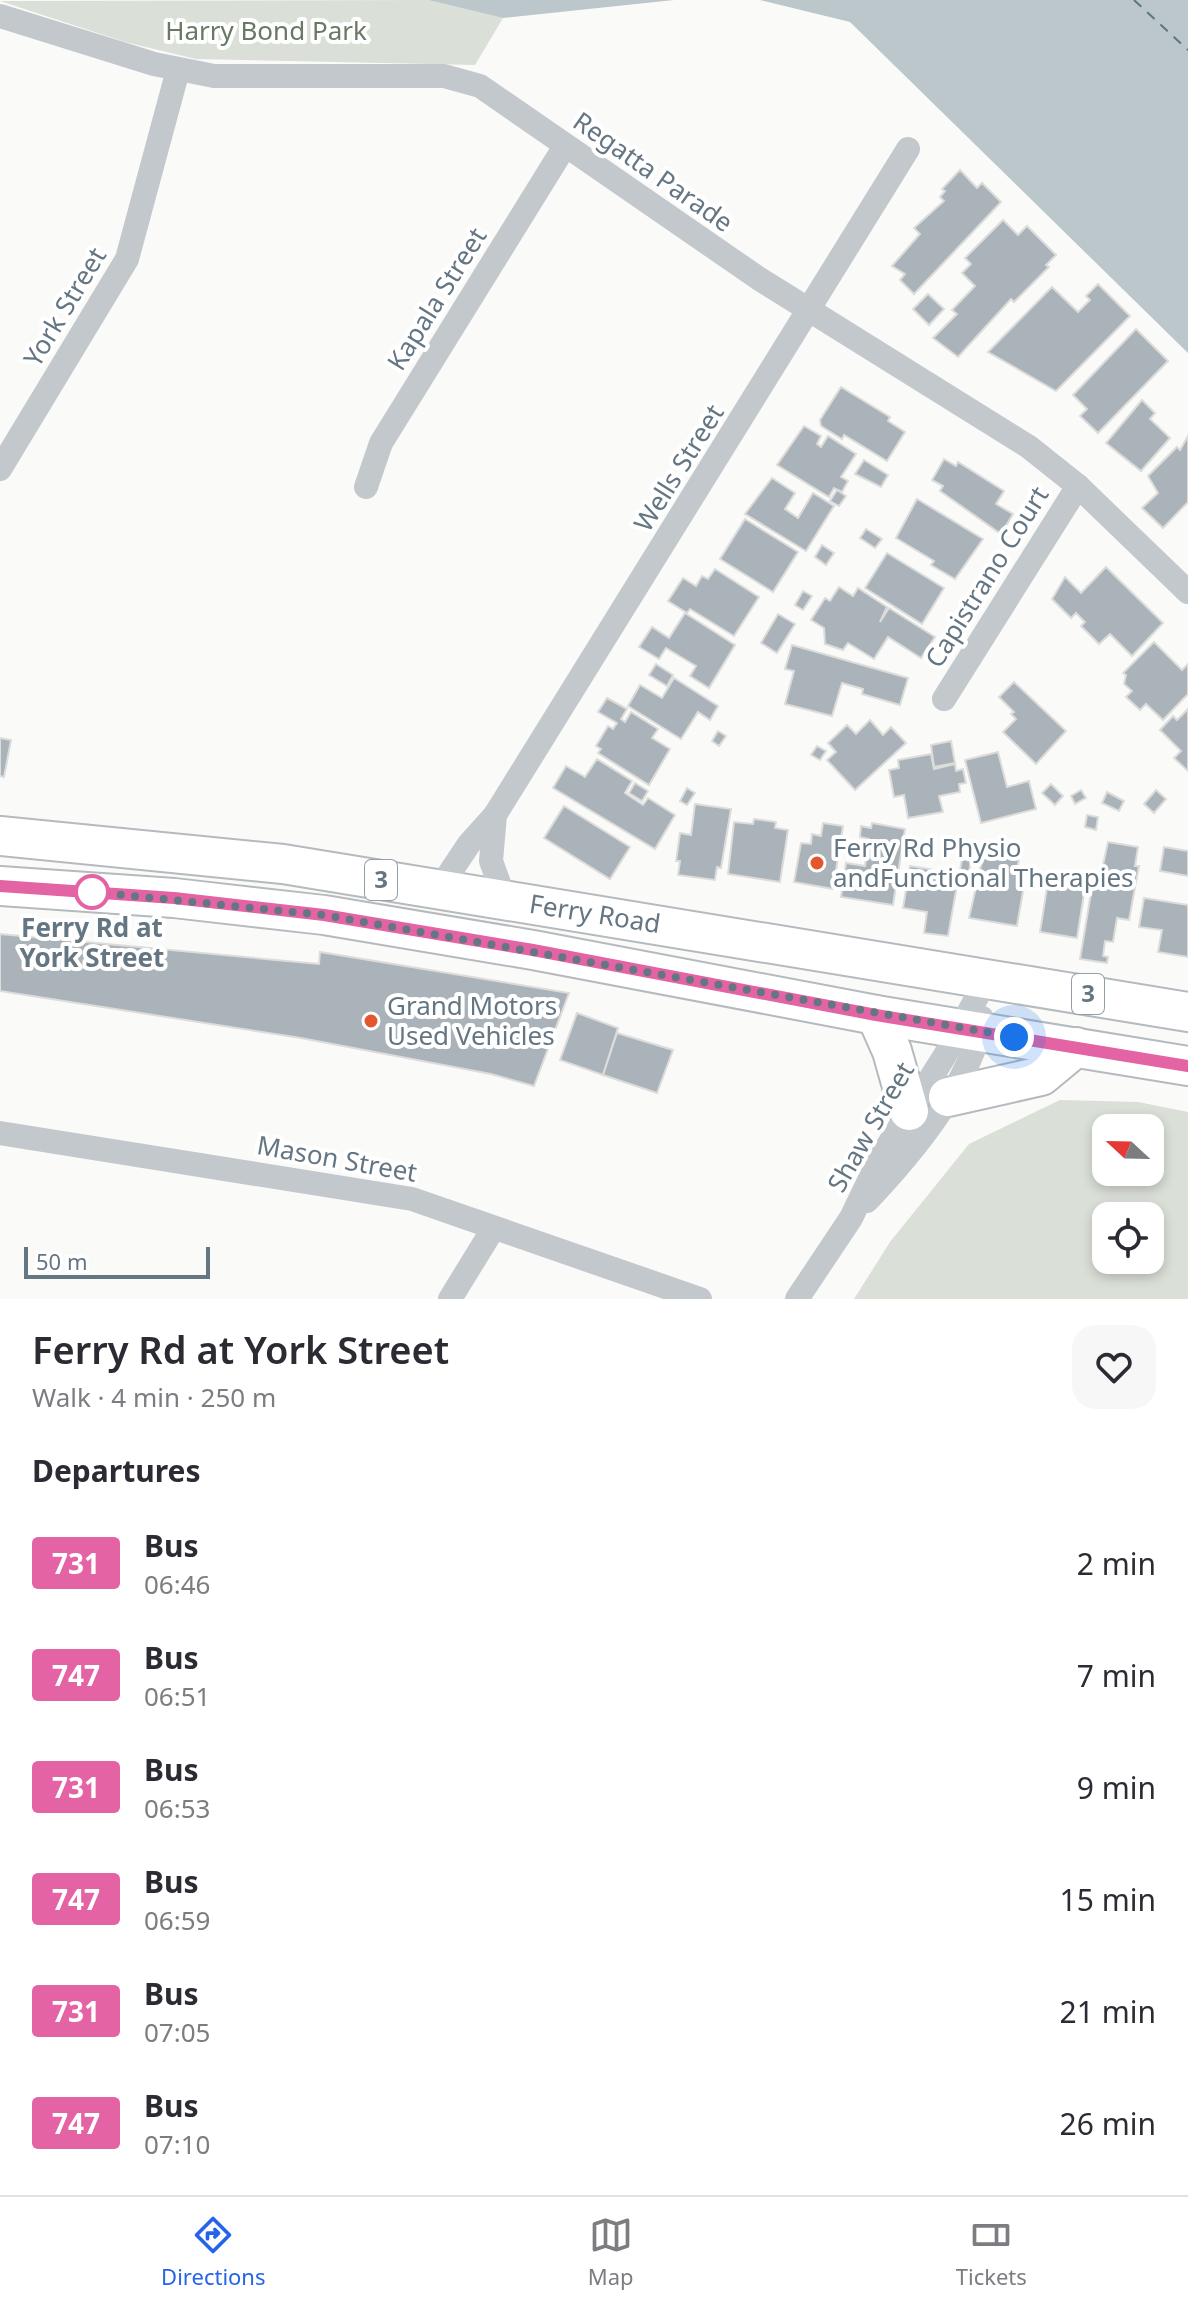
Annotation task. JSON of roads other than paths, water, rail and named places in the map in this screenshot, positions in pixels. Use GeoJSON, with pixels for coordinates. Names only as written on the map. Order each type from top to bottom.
{"type":"FeatureCollection","features":[{"type":"Feature","properties":{"kind":"main road","name":"Ferry Road"},"geometry":{"type":"LineString","coordinates":[[0,836],[283,864],[1188,1012]]}},
{"type":"Feature","properties":{"kind":"main road","name":"Ferry Road"},"geometry":{"type":"LineString","coordinates":[[0,886],[174,898],[324,915],[533,950],[876,1015],[1188,1066]]}},
{"type":"Feature","properties":{"kind":"main road"},"geometry":{"type":"LineString","coordinates":[[876,1015],[892,1051],[909,1111]]}},
{"type":"Feature","properties":{"kind":"main road"},"geometry":{"type":"LineString","coordinates":[[948,1097],[1041,1076],[1076,1047]]}},
{"type":"Feature","properties":{"kind":"street","name":"Regatta Parade"},"geometry":{"type":"LineString","coordinates":[[0,16],[178,70],[227,77],[456,77],[480,86],[810,310],[1020,441],[1078,486],[1188,592]]}},
{"type":"Feature","properties":{"kind":"street","name":"York Street"},"geometry":{"type":"LineString","coordinates":[[0,469],[127,259],[178,70]]}},
{"type":"Feature","properties":{"kind":"street","name":"Kapala Street"},"geometry":{"type":"LineString","coordinates":[[366,487],[381,443],[565,146]]}},
{"type":"Feature","properties":{"kind":"street","name":"Wells Street"},"geometry":{"type":"LineString","coordinates":[[439,889],[469,844],[495,815],[908,149]]}},
{"type":"Feature","properties":{"kind":"street","name":"Capistrano Court"},"geometry":{"type":"LineString","coordinates":[[944,699],[1078,486]]}},
{"type":"Feature","properties":{"kind":"street","name":"Wells Street"},"geometry":{"type":"LineString","coordinates":[[495,815],[491,861],[505,900]]}},
{"type":"Feature","properties":{"kind":"street","name":"Shaw Street"},"geometry":{"type":"LineString","coordinates":[[851,1218],[898,1169],[969,1061],[970,1030],[988,977]]}},
{"type":"Feature","properties":{"kind":"street","name":"Shaw Street"},"geometry":{"type":"LineString","coordinates":[[797,1299],[851,1218],[880,1158],[909,1111],[970,1030]]}},
{"type":"Feature","properties":{"kind":"street","name":"Mason Street"},"geometry":{"type":"LineString","coordinates":[[0,1133],[412,1199],[700,1299]]}},
{"type":"Feature","properties":{"kind":"street"},"geometry":{"type":"LineString","coordinates":[[450,1299],[493,1229]]}},
{"type":"Feature","properties":{"kind":"place","name":"Ferry Rd Physio andFunctional Therapies"},"geometry":{"type":"Point","coordinates":[817,863]}},
{"type":"Feature","properties":{"kind":"place","name":"Ferry Rd at York Street"},"geometry":{"type":"Point","coordinates":[92,892]}},
{"type":"Feature","properties":{"kind":"place","name":"Grand Motors Used Vehicles"},"geometry":{"type":"Point","coordinates":[371,1021]}},
{"type":"Feature","properties":{"kind":"park label","name":"Harry Bond Park"},"geometry":{"type":"Point","coordinates":[266,31]}}]}
